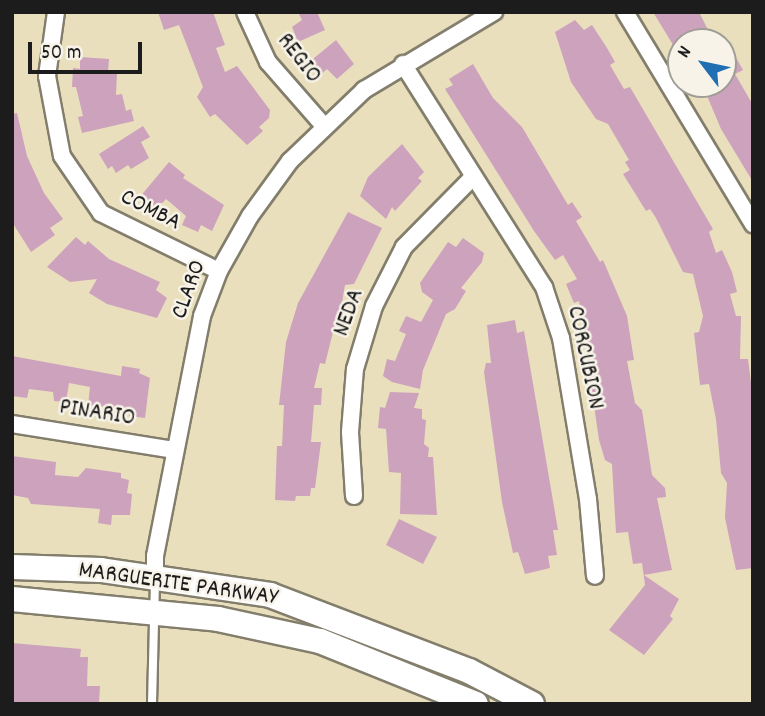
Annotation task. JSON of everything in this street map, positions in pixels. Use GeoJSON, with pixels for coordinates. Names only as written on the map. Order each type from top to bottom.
{"type":"FeatureCollection","features":[{"type":"Feature","properties":{"kind":"main road","name":"MARGUERITE PARKWAY"},"geometry":{"type":"LineString","coordinates":[[12,567],[101,570],[270,595],[315,609],[469,671],[532,704]]}},
{"type":"Feature","properties":{"kind":"main road","name":"MARGUERITE PARKWAY"},"geometry":{"type":"LineString","coordinates":[[12,599],[156,612],[320,641],[477,704]]}},
{"type":"Feature","properties":{"kind":"street","name":"COMBA"},"geometry":{"type":"LineString","coordinates":[[56,12],[47,76],[62,156],[102,212],[219,271]]}},
{"type":"Feature","properties":{"kind":"street","name":"REGIO"},"geometry":{"type":"LineString","coordinates":[[245,12],[268,62],[325,127]]}},
{"type":"Feature","properties":{"kind":"street","name":"CLARO"},"geometry":{"type":"LineString","coordinates":[[155,579],[155,556],[202,316],[219,271],[250,216],[290,161],[364,90],[402,64],[494,12]]}},
{"type":"Feature","properties":{"kind":"street"},"geometry":{"type":"LineString","coordinates":[[625,12],[753,224]]}},
{"type":"Feature","properties":{"kind":"street","name":"CORCUBION"},"geometry":{"type":"LineString","coordinates":[[402,64],[472,178],[544,287],[561,338],[588,499],[595,576]]}},
{"type":"Feature","properties":{"kind":"street","name":"NEDA"},"geometry":{"type":"LineString","coordinates":[[354,496],[350,432],[355,369],[374,306],[404,247],[472,178]]}},
{"type":"Feature","properties":{"kind":"street","name":"PINARIO"},"geometry":{"type":"LineString","coordinates":[[12,424],[175,450]]}},
{"type":"Feature","properties":{"kind":"lane","name":"CLARO"},"geometry":{"type":"LineString","coordinates":[[152,704],[155,579]]}},
{"type":"Feature","properties":{"kind":"building"},"geometry":{"type":"Polygon","coordinates":[[[158,12],[213,12],[225,45],[216,48],[225,72],[237,66],[270,110],[269,118],[259,127],[263,131],[247,145],[215,114],[210,117],[197,97],[203,87],[179,25],[164,30],[158,12]]]}},
{"type":"Feature","properties":{"kind":"building"},"geometry":{"type":"Polygon","coordinates":[[[298,12],[317,12],[325,30],[298,42],[292,27],[302,20],[298,12]]]}},
{"type":"Feature","properties":{"kind":"building"},"geometry":{"type":"Polygon","coordinates":[[[653,12],[699,12],[707,28],[667,28],[667,35],[653,12]]]}},
{"type":"Feature","properties":{"kind":"building"},"geometry":{"type":"Polygon","coordinates":[[[575,20],[584,30],[592,25],[607,48],[615,62],[610,65],[624,89],[630,87],[713,229],[709,232],[716,253],[722,250],[732,272],[737,292],[730,294],[736,316],[741,316],[740,359],[748,359],[753,399],[753,568],[736,570],[725,518],[727,483],[721,473],[716,419],[709,384],[700,385],[694,333],[699,332],[703,316],[693,274],[683,272],[656,218],[650,209],[646,211],[623,174],[630,170],[625,162],[629,160],[608,124],[596,119],[571,82],[555,32],[575,20]]]}},
{"type":"Feature","properties":{"kind":"building"},"geometry":{"type":"Polygon","coordinates":[[[336,40],[354,64],[337,79],[327,69],[319,76],[308,63],[336,40]]]}},
{"type":"Feature","properties":{"kind":"building"},"geometry":{"type":"Polygon","coordinates":[[[80,57],[109,59],[108,72],[117,72],[116,95],[122,94],[126,111],[131,109],[134,121],[82,133],[78,117],[83,116],[76,87],[72,87],[73,68],[80,69],[80,57]]]}},
{"type":"Feature","properties":{"kind":"building"},"geometry":{"type":"Polygon","coordinates":[[[737,59],[743,70],[737,73],[737,59]]]}},
{"type":"Feature","properties":{"kind":"building"},"geometry":{"type":"Polygon","coordinates":[[[473,64],[493,98],[522,127],[568,205],[572,202],[582,217],[576,221],[600,262],[603,260],[627,316],[634,360],[627,361],[635,403],[642,410],[652,475],[665,488],[666,497],[657,498],[672,570],[644,575],[679,599],[670,616],[673,619],[644,655],[609,630],[645,585],[642,563],[633,564],[628,532],[616,533],[612,464],[605,460],[599,440],[579,301],[574,303],[566,284],[577,279],[563,255],[555,260],[534,231],[445,89],[453,85],[449,79],[473,64]]]}},
{"type":"Feature","properties":{"kind":"building"},"geometry":{"type":"Polygon","coordinates":[[[737,77],[753,105],[753,182],[721,129],[708,98],[737,98],[737,77]]]}},
{"type":"Feature","properties":{"kind":"building"},"geometry":{"type":"Polygon","coordinates":[[[17,113],[27,156],[44,193],[63,219],[50,228],[55,235],[31,252],[12,222],[12,114],[17,113]]]}},
{"type":"Feature","properties":{"kind":"building"},"geometry":{"type":"Polygon","coordinates":[[[143,126],[150,137],[141,142],[149,158],[131,169],[128,165],[116,173],[112,166],[108,169],[99,154],[143,126]]]}},
{"type":"Feature","properties":{"kind":"building"},"geometry":{"type":"Polygon","coordinates":[[[402,144],[424,172],[418,178],[422,181],[395,211],[392,207],[386,219],[360,196],[368,177],[402,144]]]}},
{"type":"Feature","properties":{"kind":"building"},"geometry":{"type":"Polygon","coordinates":[[[169,162],[185,175],[183,178],[224,205],[212,231],[201,225],[198,232],[182,225],[186,216],[166,199],[155,211],[139,198],[169,162]]]}},
{"type":"Feature","properties":{"kind":"building"},"geometry":{"type":"Polygon","coordinates":[[[348,212],[382,228],[354,284],[345,285],[341,308],[345,310],[334,328],[325,364],[320,363],[314,388],[322,388],[321,405],[314,405],[311,442],[321,442],[315,488],[311,488],[310,496],[296,496],[295,501],[275,500],[277,446],[282,446],[284,405],[279,405],[286,342],[298,303],[348,212]]]}},
{"type":"Feature","properties":{"kind":"building"},"geometry":{"type":"Polygon","coordinates":[[[76,237],[85,245],[88,241],[109,259],[160,282],[156,290],[167,298],[157,318],[107,304],[89,293],[97,279],[70,282],[47,267],[76,237]]]}},
{"type":"Feature","properties":{"kind":"building"},"geometry":{"type":"Polygon","coordinates":[[[463,238],[484,253],[482,262],[461,288],[466,291],[455,309],[446,314],[423,370],[420,389],[392,382],[383,376],[387,359],[395,361],[406,334],[399,331],[406,316],[421,322],[433,300],[422,292],[420,283],[448,242],[456,247],[463,238]]]}},
{"type":"Feature","properties":{"kind":"building"},"geometry":{"type":"Polygon","coordinates":[[[515,320],[517,333],[524,331],[558,530],[553,530],[557,555],[548,556],[550,568],[525,574],[518,552],[513,553],[502,502],[484,372],[486,363],[491,363],[487,325],[515,320]]]}},
{"type":"Feature","properties":{"kind":"building"},"geometry":{"type":"Polygon","coordinates":[[[12,356],[121,376],[122,366],[140,369],[139,373],[150,378],[145,418],[129,416],[130,410],[88,405],[90,387],[69,383],[66,402],[54,401],[53,392],[29,389],[27,398],[12,396],[12,356]]]}},
{"type":"Feature","properties":{"kind":"building"},"geometry":{"type":"Polygon","coordinates":[[[390,392],[419,393],[414,408],[422,409],[422,419],[426,420],[424,444],[429,448],[428,457],[433,457],[437,515],[400,514],[401,473],[389,472],[386,429],[378,428],[380,407],[385,408],[390,392]]]}},
{"type":"Feature","properties":{"kind":"building"},"geometry":{"type":"Polygon","coordinates":[[[12,456],[56,462],[55,475],[78,477],[86,468],[121,473],[121,478],[129,480],[127,493],[132,494],[130,515],[112,515],[111,525],[98,523],[100,509],[31,504],[28,498],[12,495],[12,456]]]}},
{"type":"Feature","properties":{"kind":"building"},"geometry":{"type":"Polygon","coordinates":[[[399,519],[437,537],[423,564],[386,545],[399,519]]]}},
{"type":"Feature","properties":{"kind":"building"},"geometry":{"type":"Polygon","coordinates":[[[12,643],[81,649],[80,657],[88,657],[87,686],[100,686],[99,704],[12,704],[12,643]]]}}]}
